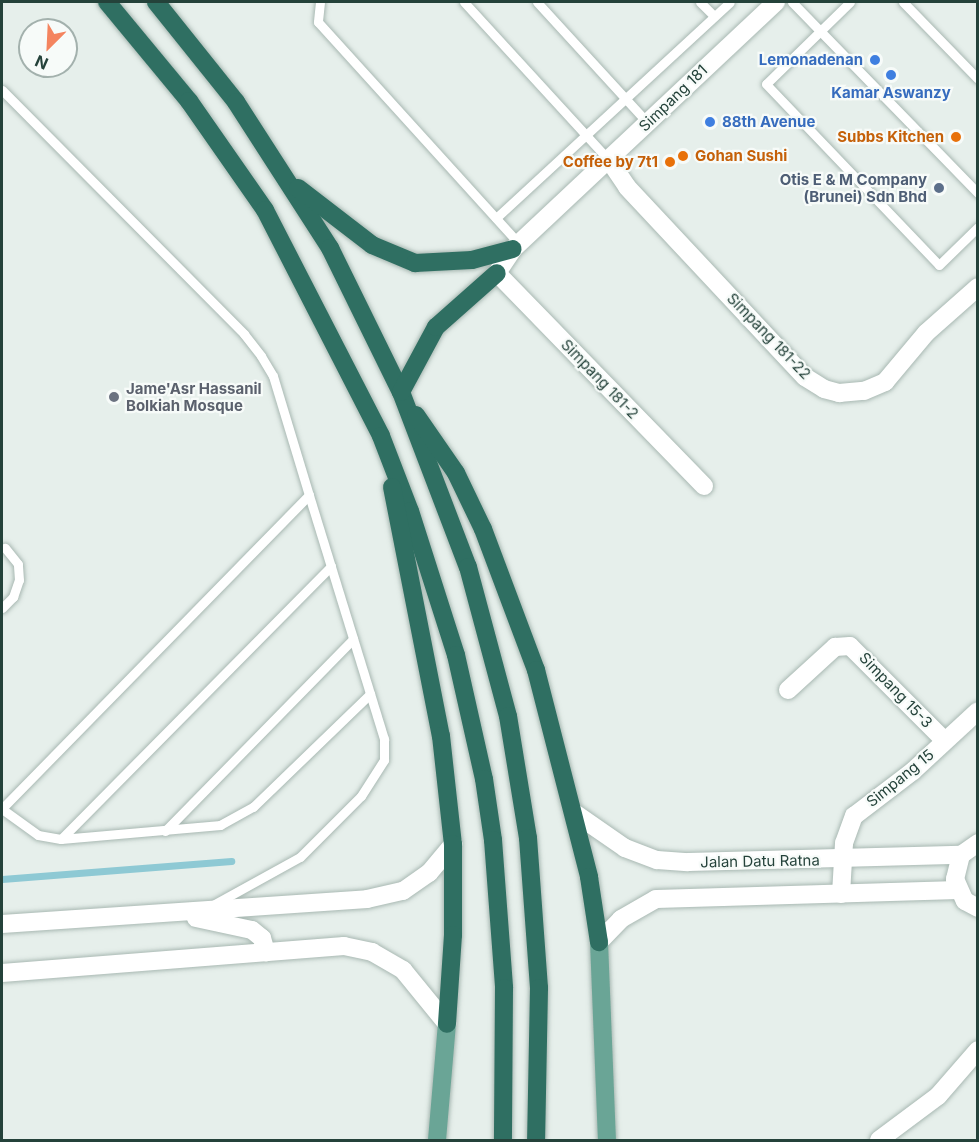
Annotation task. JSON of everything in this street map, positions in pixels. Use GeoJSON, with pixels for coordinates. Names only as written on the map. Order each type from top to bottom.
{"type":"FeatureCollection","features":[{"type":"Feature","properties":{"kind":"highway"},"geometry":{"type":"LineString","coordinates":[[107,2],[189,101],[265,210],[381,436],[435,585],[472,717],[493,840],[504,988],[503,1140]]}},
{"type":"Feature","properties":{"kind":"highway"},"geometry":{"type":"LineString","coordinates":[[156,2],[236,102],[288,179],[330,248],[402,395],[468,567],[493,651],[520,779],[539,988],[537,1140]]}},
{"type":"Feature","properties":{"kind":"highway"},"geometry":{"type":"LineString","coordinates":[[288,179],[372,245],[415,263],[472,260],[516,247]]}},
{"type":"Feature","properties":{"kind":"highway"},"geometry":{"type":"LineString","coordinates":[[402,395],[436,327],[497,273]]}},
{"type":"Feature","properties":{"kind":"highway"},"geometry":{"type":"LineString","coordinates":[[402,395],[456,473],[483,529],[536,670],[573,812],[599,942]]}},
{"type":"Feature","properties":{"kind":"highway"},"geometry":{"type":"LineString","coordinates":[[381,436],[441,736],[453,844],[453,935],[447,1024]]}},
{"type":"Feature","properties":{"kind":"main road"},"geometry":{"type":"LineString","coordinates":[[599,942],[607,1140]]}},
{"type":"Feature","properties":{"kind":"main road"},"geometry":{"type":"LineString","coordinates":[[437,1140],[447,1024]]}},
{"type":"Feature","properties":{"kind":"street","name":"Simpang 181"},"geometry":{"type":"LineString","coordinates":[[497,273],[516,247],[776,2]]}},
{"type":"Feature","properties":{"kind":"street","name":"Simpang 181-22"},"geometry":{"type":"LineString","coordinates":[[609,160],[627,187],[805,377],[824,389],[839,393],[864,391],[885,382],[926,333],[978,287]]}},
{"type":"Feature","properties":{"kind":"street","name":"Simpang 181-2"},"geometry":{"type":"LineString","coordinates":[[497,273],[704,486]]}},
{"type":"Feature","properties":{"kind":"street","name":"Simpang 15-3"},"geometry":{"type":"LineString","coordinates":[[788,690],[835,647],[850,646],[945,741]]}},
{"type":"Feature","properties":{"kind":"street","name":"Simpang 15"},"geometry":{"type":"LineString","coordinates":[[841,894],[843,860],[854,816],[978,711]]}},
{"type":"Feature","properties":{"kind":"street","name":"Jalan Datu Ratna"},"geometry":{"type":"LineString","coordinates":[[573,812],[625,849],[657,860],[843,860],[961,855]]}},
{"type":"Feature","properties":{"kind":"street"},"geometry":{"type":"LineString","coordinates":[[977,911],[958,890],[955,873],[961,855],[978,843]]}},
{"type":"Feature","properties":{"kind":"street"},"geometry":{"type":"LineString","coordinates":[[2,924],[367,899],[403,891],[429,873],[453,844]]}},
{"type":"Feature","properties":{"kind":"street"},"geometry":{"type":"LineString","coordinates":[[599,942],[621,919],[656,899],[958,890]]}},
{"type":"Feature","properties":{"kind":"street"},"geometry":{"type":"LineString","coordinates":[[174,914],[252,930],[262,938],[266,952]]}},
{"type":"Feature","properties":{"kind":"street"},"geometry":{"type":"LineString","coordinates":[[2,973],[344,946],[372,952],[403,970],[447,1024]]}},
{"type":"Feature","properties":{"kind":"street"},"geometry":{"type":"LineString","coordinates":[[879,1140],[938,1096],[978,1050]]}},
{"type":"Feature","properties":{"kind":"lane"},"geometry":{"type":"LineString","coordinates":[[320,2],[318,22],[496,218],[516,247]]}},
{"type":"Feature","properties":{"kind":"lane"},"geometry":{"type":"LineString","coordinates":[[464,2],[609,160]]}},
{"type":"Feature","properties":{"kind":"lane"},"geometry":{"type":"LineString","coordinates":[[537,2],[647,122]]}},
{"type":"Feature","properties":{"kind":"lane"},"geometry":{"type":"LineString","coordinates":[[700,2],[714,16]]}},
{"type":"Feature","properties":{"kind":"lane"},"geometry":{"type":"LineString","coordinates":[[496,218],[730,2]]}},
{"type":"Feature","properties":{"kind":"lane"},"geometry":{"type":"LineString","coordinates":[[792,2],[978,193]]}},
{"type":"Feature","properties":{"kind":"lane"},"geometry":{"type":"LineString","coordinates":[[850,2],[766,84],[939,265],[978,227]]}},
{"type":"Feature","properties":{"kind":"lane"},"geometry":{"type":"LineString","coordinates":[[903,2],[978,79]]}},
{"type":"Feature","properties":{"kind":"lane"},"geometry":{"type":"LineString","coordinates":[[2,90],[244,334],[273,376],[370,694],[385,751],[372,783],[300,857],[203,911]]}},
{"type":"Feature","properties":{"kind":"lane"},"geometry":{"type":"LineString","coordinates":[[309,495],[2,808],[38,835],[61,839],[220,825],[240,817],[370,694]]}},
{"type":"Feature","properties":{"kind":"lane"},"geometry":{"type":"LineString","coordinates":[[2,608],[12,597],[19,580],[18,564],[5,548]]}},
{"type":"Feature","properties":{"kind":"lane"},"geometry":{"type":"LineString","coordinates":[[61,839],[331,566]]}},
{"type":"Feature","properties":{"kind":"lane"},"geometry":{"type":"LineString","coordinates":[[165,831],[353,639]]}},
{"type":"Feature","properties":{"kind":"waterway"},"geometry":{"type":"LineString","coordinates":[[2,879],[231,861]]}},
{"type":"Feature","properties":{"kind":"place","name":"Lemonadenan"},"geometry":{"type":"Point","coordinates":[875,60]}},
{"type":"Feature","properties":{"kind":"place","name":"Kamar Aswanzy"},"geometry":{"type":"Point","coordinates":[891,75]}},
{"type":"Feature","properties":{"kind":"place","name":"88th Avenue"},"geometry":{"type":"Point","coordinates":[710,122]}},
{"type":"Feature","properties":{"kind":"place","name":"Subbs Kitchen"},"geometry":{"type":"Point","coordinates":[956,137]}},
{"type":"Feature","properties":{"kind":"place","name":"Gohan Sushi"},"geometry":{"type":"Point","coordinates":[683,156]}},
{"type":"Feature","properties":{"kind":"place","name":"Coffee by 7t1"},"geometry":{"type":"Point","coordinates":[670,162]}},
{"type":"Feature","properties":{"kind":"place","name":"Otis E & M Company (Brunei) Sdn Bhd"},"geometry":{"type":"Point","coordinates":[939,188]}},
{"type":"Feature","properties":{"kind":"place","name":"Jame'Asr Hassanil Bolkiah Mosque"},"geometry":{"type":"Point","coordinates":[114,397]}}]}
